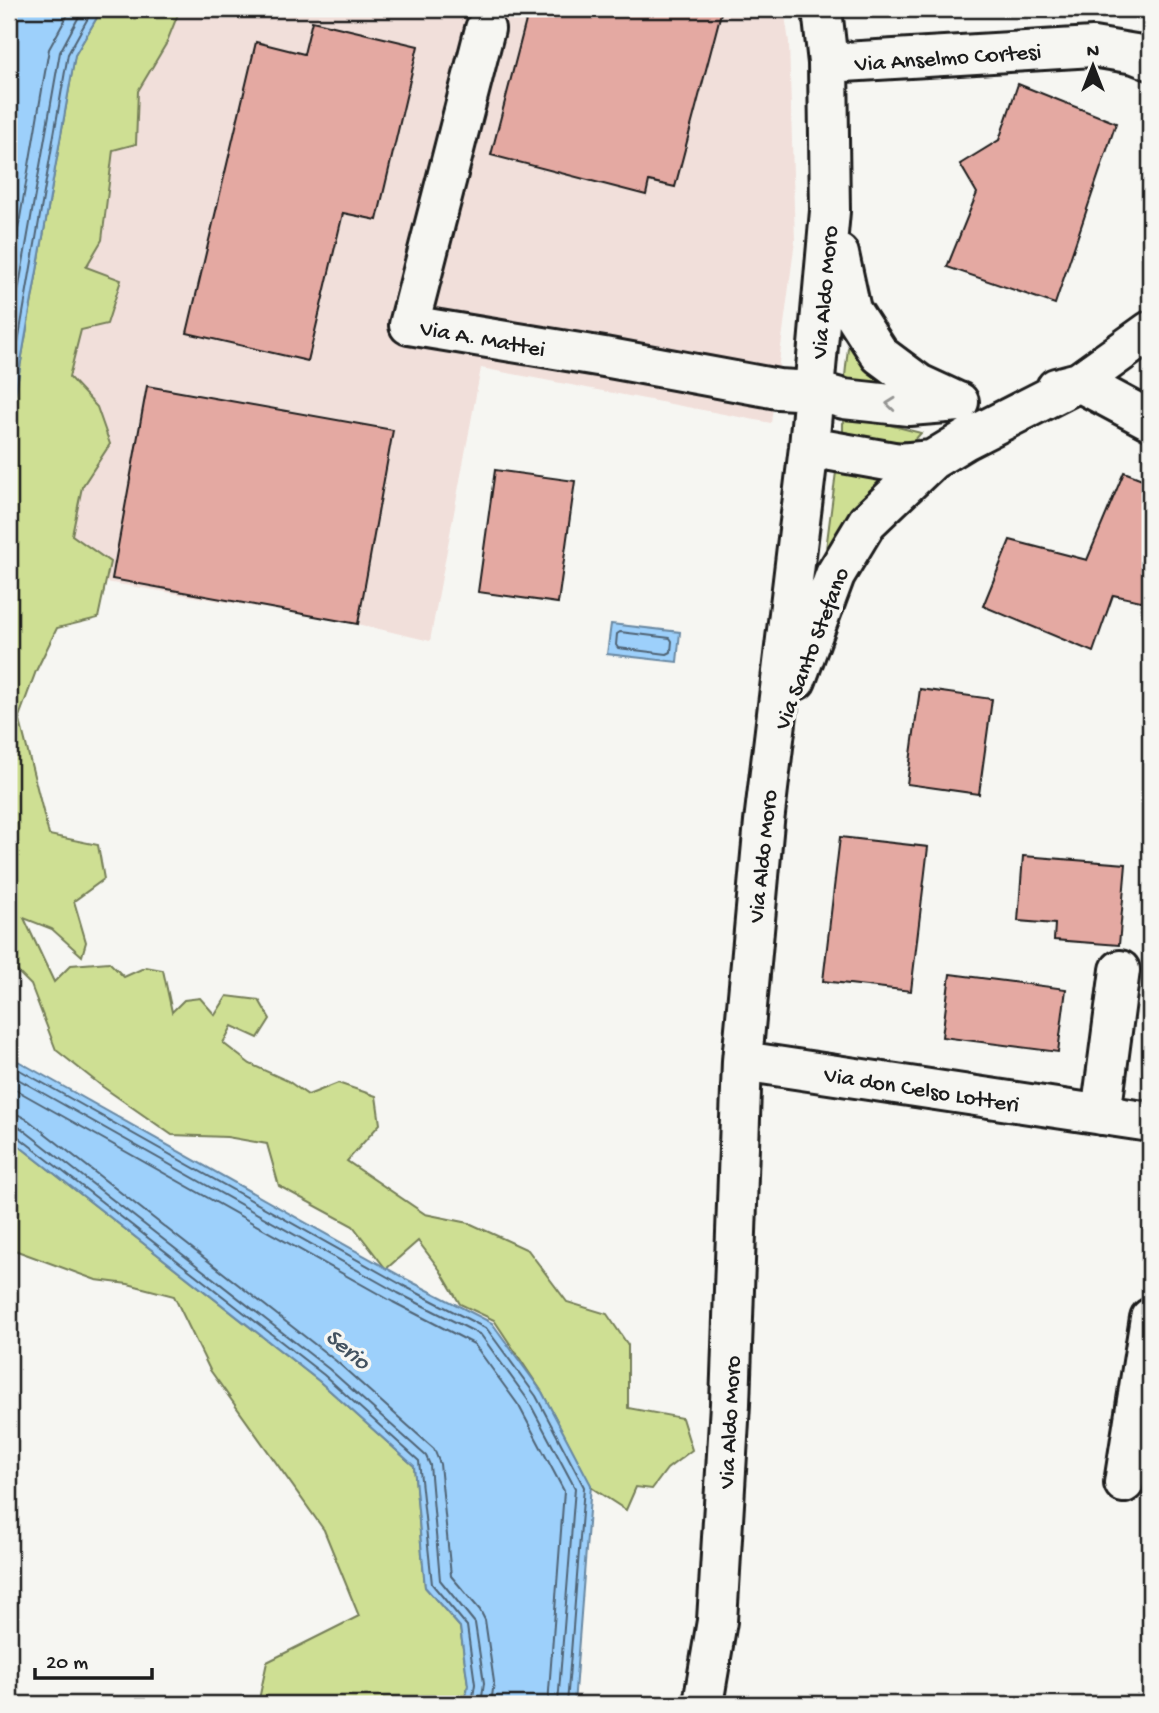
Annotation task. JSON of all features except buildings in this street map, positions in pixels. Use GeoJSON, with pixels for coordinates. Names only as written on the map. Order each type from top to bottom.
{"type":"FeatureCollection","features":[{"type":"Feature","properties":{"kind":"street","name":"Via Aldo Moro"},"geometry":{"type":"LineString","coordinates":[[703,1704],[718,1607],[730,1404],[742,1061],[773,744],[815,391],[830,211],[828,63],[822,9]]}},
{"type":"Feature","properties":{"kind":"street","name":"Via A. Mattei"},"geometry":{"type":"LineString","coordinates":[[485,29],[409,325],[778,389],[815,391]]}},
{"type":"Feature","properties":{"kind":"street","name":"Via Anselmo Cortesi"},"geometry":{"type":"LineString","coordinates":[[828,63],[1093,47],[1135,54],[1150,60]]}},
{"type":"Feature","properties":{"kind":"street","name":"Via Santo Stefano"},"geometry":{"type":"LineString","coordinates":[[830,211],[851,310],[880,355],[919,383],[959,402]]}},
{"type":"Feature","properties":{"kind":"street","name":"Via Santo Stefano"},"geometry":{"type":"LineString","coordinates":[[773,744],[835,575],[867,522],[932,460],[965,440],[1079,382],[1150,331]]}},
{"type":"Feature","properties":{"kind":"street","name":"Via Santo Stefano"},"geometry":{"type":"LineString","coordinates":[[815,391],[844,399],[909,406],[1013,399],[1079,382]]}},
{"type":"Feature","properties":{"kind":"street"},"geometry":{"type":"LineString","coordinates":[[1079,382],[1150,420]]}},
{"type":"Feature","properties":{"kind":"street","name":"Via Santo Stefano"},"geometry":{"type":"LineString","coordinates":[[809,447],[899,463],[932,460]]}},
{"type":"Feature","properties":{"kind":"street"},"geometry":{"type":"LineString","coordinates":[[1101,1115],[1120,970]]}},
{"type":"Feature","properties":{"kind":"street","name":"Via don Celso Lotteri"},"geometry":{"type":"LineString","coordinates":[[742,1061],[1150,1122]]}},
{"type":"Feature","properties":{"kind":"street"},"geometry":{"type":"LineString","coordinates":[[1124,1483],[1150,1318]]}},
{"type":"Feature","properties":{"kind":"shaded area"},"geometry":{"type":"Polygon","coordinates":[[[180,9],[784,9],[789,42],[795,241],[771,423],[481,368],[430,641],[358,624],[106,582],[110,562],[72,535],[82,487],[110,443],[69,378],[81,329],[121,281],[86,267],[102,240],[113,150],[136,143],[138,91],[166,44],[180,9]]]}},
{"type":"Feature","properties":{"kind":"green space"},"geometry":{"type":"Polygon","coordinates":[[[102,9],[180,9],[166,44],[138,91],[136,144],[113,150],[102,240],[86,267],[121,280],[107,324],[81,330],[69,377],[97,407],[110,444],[82,487],[72,535],[110,562],[98,618],[57,628],[36,671],[19,717],[49,835],[98,845],[104,879],[74,901],[86,942],[82,956],[52,929],[24,918],[54,982],[71,965],[109,962],[124,977],[146,967],[163,970],[172,1012],[184,1000],[200,998],[215,1015],[227,996],[259,1000],[270,1019],[258,1038],[232,1026],[223,1043],[250,1064],[288,1081],[308,1095],[338,1083],[376,1096],[380,1124],[347,1161],[425,1214],[469,1223],[528,1250],[567,1302],[607,1314],[628,1345],[628,1408],[682,1418],[692,1450],[667,1469],[652,1489],[636,1487],[626,1510],[592,1488],[542,1392],[494,1320],[460,1304],[440,1270],[418,1241],[386,1269],[353,1226],[279,1186],[267,1144],[227,1137],[172,1135],[56,1050],[31,985],[9,963],[9,430],[75,55],[102,9]]]}},
{"type":"Feature","properties":{"kind":"green space"},"geometry":{"type":"Polygon","coordinates":[[[852,341],[902,391],[851,383],[845,376],[848,348],[852,341]]]}},
{"type":"Feature","properties":{"kind":"green space"},"geometry":{"type":"Polygon","coordinates":[[[848,418],[870,420],[921,433],[914,441],[851,442],[843,434],[843,423],[848,418]]]}},
{"type":"Feature","properties":{"kind":"green space"},"geometry":{"type":"Polygon","coordinates":[[[836,472],[891,476],[825,557],[836,472]]]}},
{"type":"Feature","properties":{"kind":"green space"},"geometry":{"type":"Polygon","coordinates":[[[9,1138],[319,1381],[414,1466],[425,1587],[460,1627],[468,1685],[465,1704],[258,1704],[267,1662],[359,1616],[324,1530],[210,1370],[174,1296],[128,1284],[96,1280],[9,1248],[9,1138]]]}},
{"type":"Feature","properties":{"kind":"water"},"geometry":{"type":"Polygon","coordinates":[[[9,9],[102,9],[75,55],[9,430],[9,9]]]}},
{"type":"Feature","properties":{"kind":"water"},"geometry":{"type":"Polygon","coordinates":[[[611,624],[680,632],[677,662],[607,654],[611,624]]]}},
{"type":"Feature","properties":{"kind":"water","name":"Serio"},"geometry":{"type":"Polygon","coordinates":[[[9,1056],[406,1279],[492,1323],[542,1392],[591,1485],[574,1704],[465,1704],[468,1685],[460,1627],[425,1587],[414,1466],[319,1381],[9,1138],[9,1056]]]}}]}
